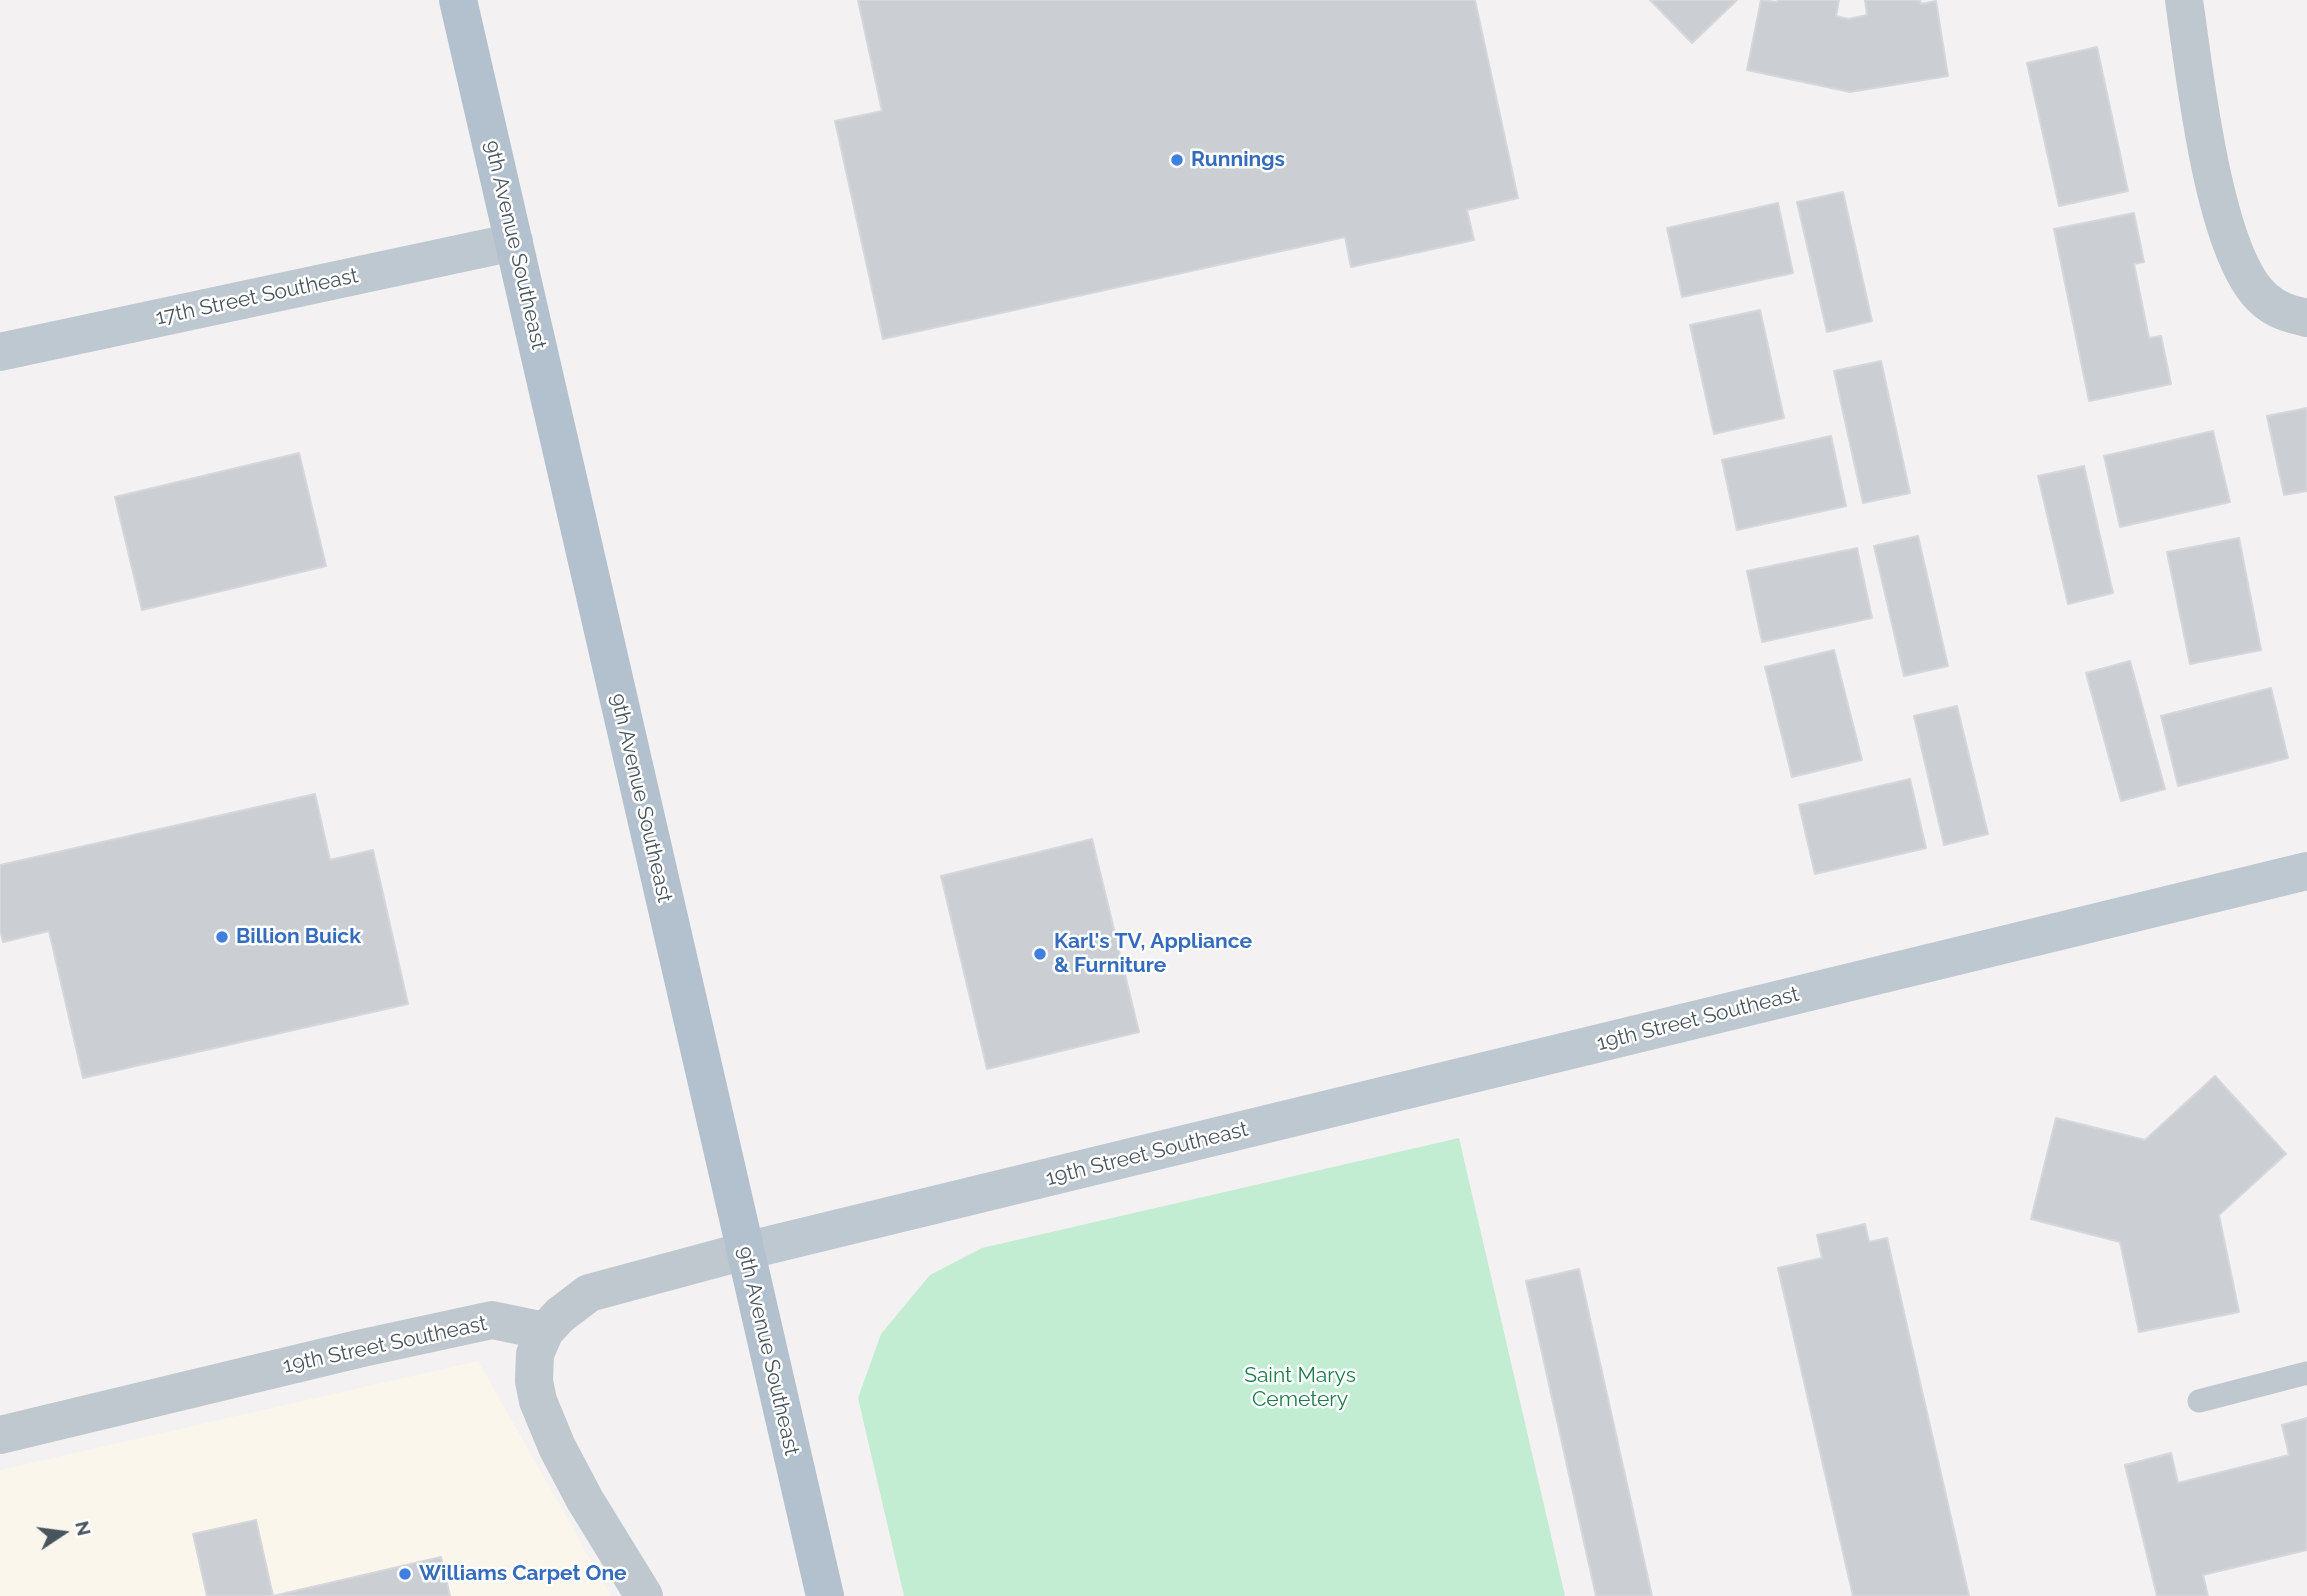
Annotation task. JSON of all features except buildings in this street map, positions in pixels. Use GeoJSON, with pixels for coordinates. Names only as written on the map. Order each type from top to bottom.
{"type":"FeatureCollection","features":[{"type":"Feature","properties":{"kind":"main road","name":"9th Avenue Southeast"},"geometry":{"type":"LineString","coordinates":[[458,0],[825,1596]]}},
{"type":"Feature","properties":{"kind":"main road","name":"17th Street Southeast"},"geometry":{"type":"LineString","coordinates":[[0,352],[514,242]]}},
{"type":"Feature","properties":{"kind":"main road","name":"19th Street Southeast"},"geometry":{"type":"LineString","coordinates":[[746,1251],[2307,871]]}},
{"type":"Feature","properties":{"kind":"street"},"geometry":{"type":"LineString","coordinates":[[2184,0],[2201,119],[2221,213],[2243,271],[2261,297],[2283,313],[2307,318]]}},
{"type":"Feature","properties":{"kind":"street","name":"19th Street Southeast"},"geometry":{"type":"LineString","coordinates":[[0,1436],[358,1349],[492,1320],[545,1331],[560,1315],[589,1293],[746,1251]]}},
{"type":"Feature","properties":{"kind":"street"},"geometry":{"type":"LineString","coordinates":[[545,1331],[535,1354],[534,1381],[538,1401],[574,1479],[644,1596]]}},
{"type":"Feature","properties":{"kind":"lane"},"geometry":{"type":"LineString","coordinates":[[2199,1401],[2307,1373]]}},
{"type":"Feature","properties":{"kind":"shaded area"},"geometry":{"type":"Polygon","coordinates":[[[478,1361],[611,1596],[0,1596],[0,1470],[478,1361]]]}},
{"type":"Feature","properties":{"kind":"green space","name":"Saint Marys Cemetery"},"geometry":{"type":"Polygon","coordinates":[[[1459,1138],[1565,1596],[904,1596],[858,1398],[881,1334],[930,1275],[982,1248],[1459,1138]]]}},
{"type":"Feature","properties":{"kind":"place","name":"Runnings"},"geometry":{"type":"Point","coordinates":[1177,160]}},
{"type":"Feature","properties":{"kind":"place","name":"Billion Buick"},"geometry":{"type":"Point","coordinates":[222,937]}},
{"type":"Feature","properties":{"kind":"place","name":"Karl's TV, Appliance & Furniture"},"geometry":{"type":"Point","coordinates":[1040,954]}},
{"type":"Feature","properties":{"kind":"place","name":"Williams Carpet One"},"geometry":{"type":"Point","coordinates":[405,1574]}}]}
